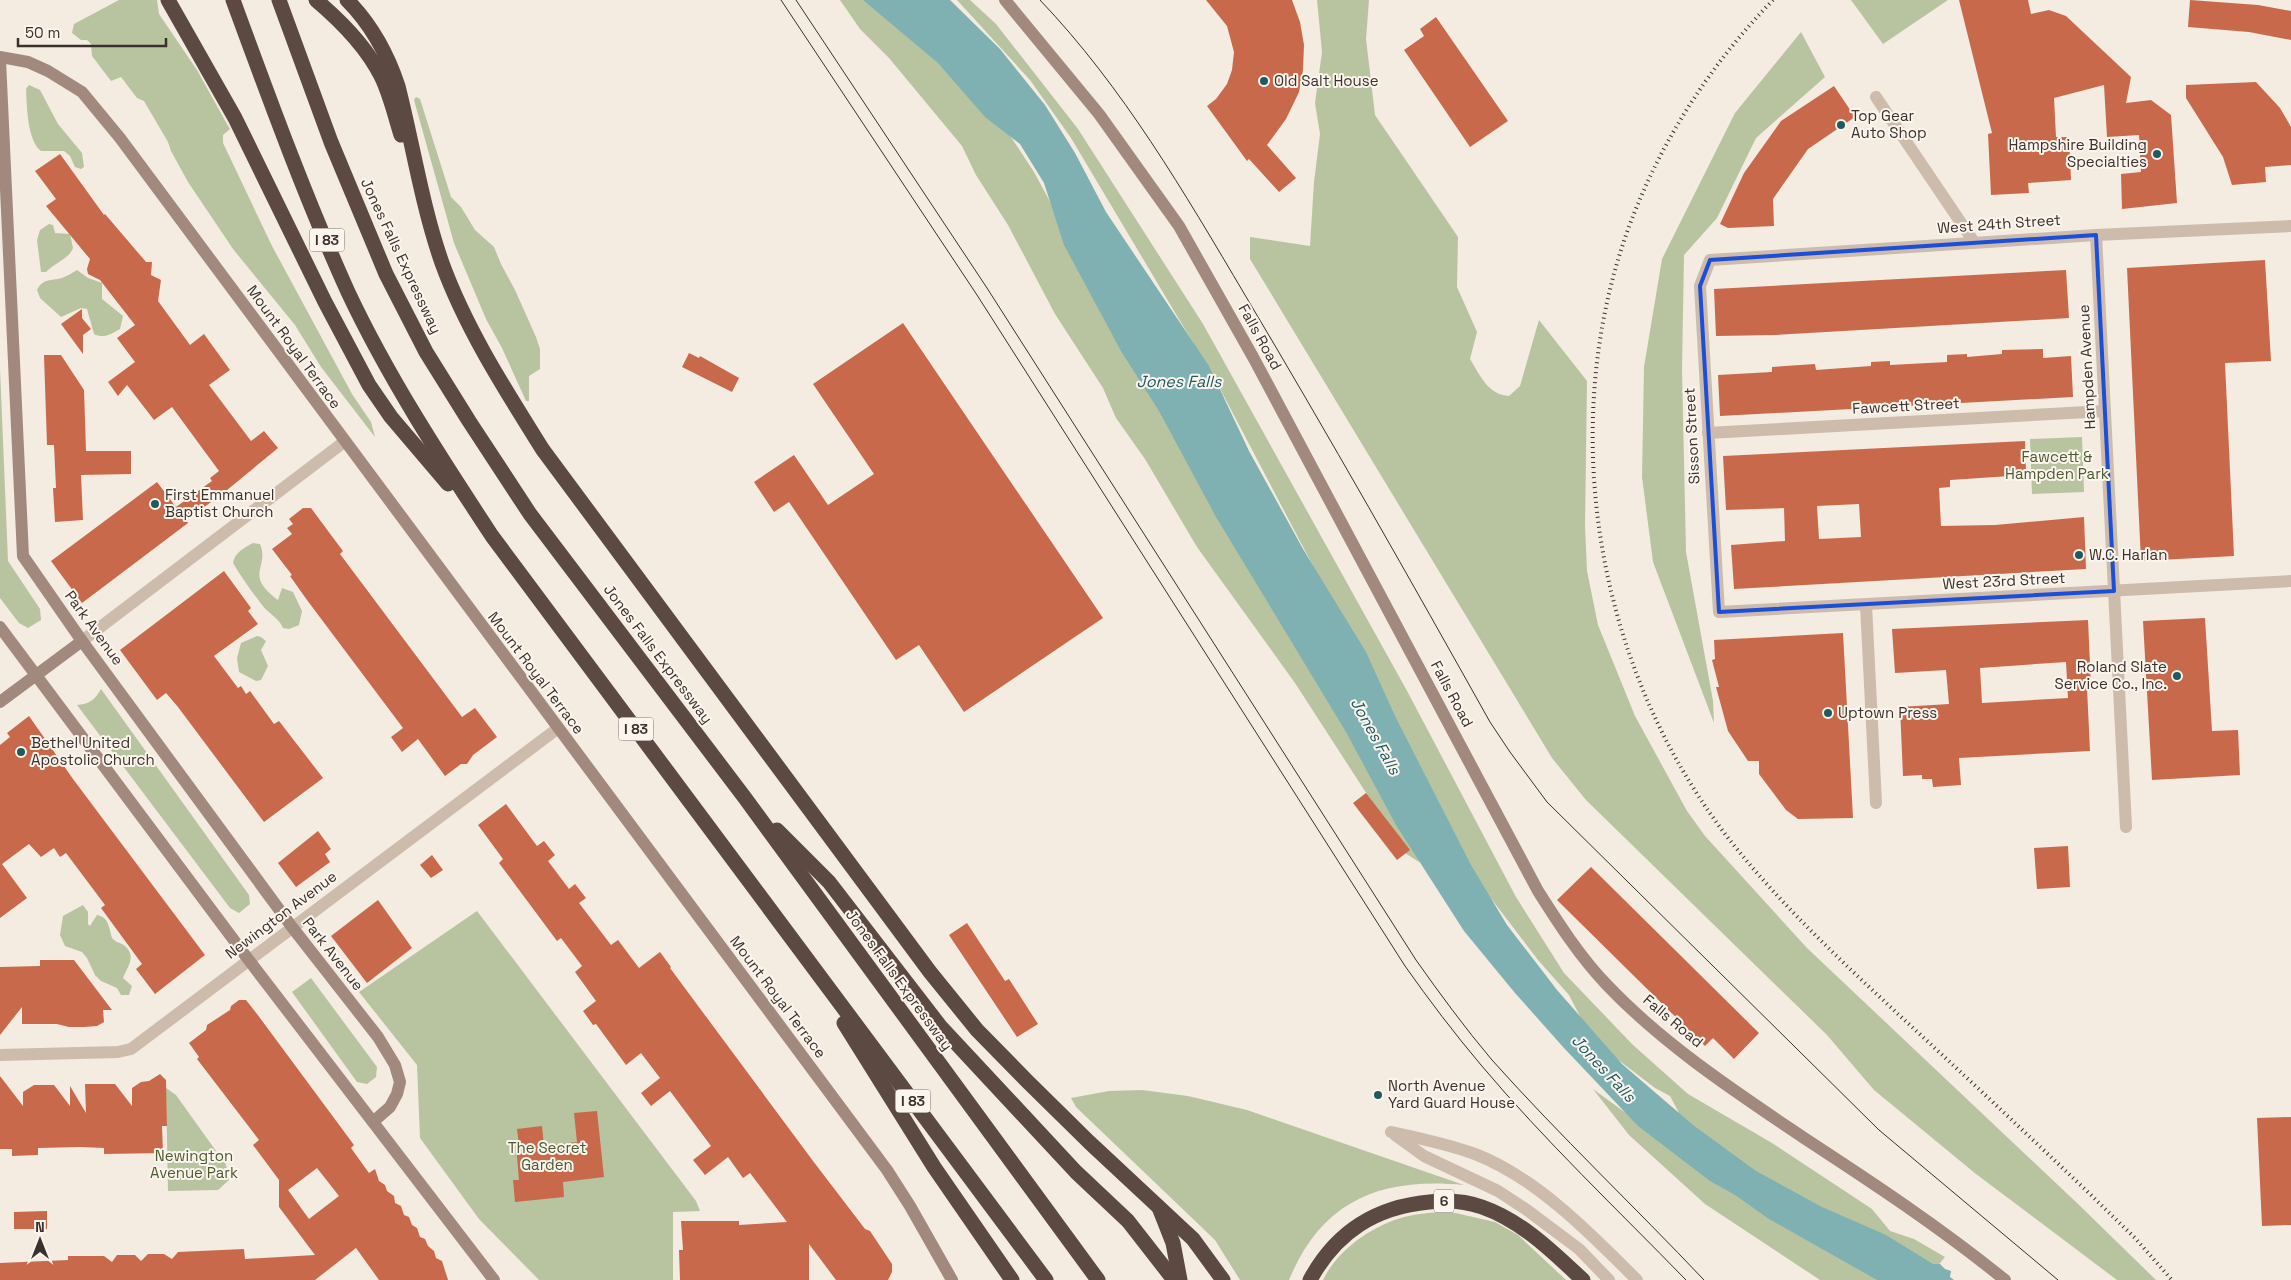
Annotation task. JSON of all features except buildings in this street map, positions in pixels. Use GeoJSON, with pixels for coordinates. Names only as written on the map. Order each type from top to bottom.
{"type":"FeatureCollection","features":[{"type":"Feature","properties":{"kind":"highway"},"geometry":{"type":"LineString","coordinates":[[168,0],[235,118],[325,302],[370,384],[391,417],[492,536]]}},
{"type":"Feature","properties":{"kind":"highway","name":"I 83"},"geometry":{"type":"LineString","coordinates":[[233,0],[293,162],[349,292],[389,369],[433,446],[492,536],[1046,1280]]}},
{"type":"Feature","properties":{"kind":"highway","name":"Jones Falls Expressway"},"geometry":{"type":"LineString","coordinates":[[279,0],[331,142],[386,274],[426,352],[530,514],[745,798],[1098,1280]]}},
{"type":"Feature","properties":{"kind":"highway"},"geometry":{"type":"LineString","coordinates":[[316,0],[355,37],[370,56],[382,78],[427,212],[437,248],[457,300],[514,402],[544,450],[930,972],[977,1030],[1089,1142],[1193,1238],[1223,1280]]}},
{"type":"Feature","properties":{"kind":"highway"},"geometry":{"type":"LineString","coordinates":[[347,0],[372,29],[392,70],[410,132],[427,212]]}},
{"type":"Feature","properties":{"kind":"highway"},"geometry":{"type":"LineString","coordinates":[[745,798],[829,882],[940,1026],[1050,1144],[1128,1221],[1174,1280]]}},
{"type":"Feature","properties":{"kind":"highway"},"geometry":{"type":"LineString","coordinates":[[780,923],[934,1167],[1012,1280]]}},
{"type":"Feature","properties":{"kind":"highway","name":"6"},"geometry":{"type":"LineString","coordinates":[[1310,1280],[1324,1257],[1358,1225],[1385,1210],[1414,1203],[1438,1201],[1461,1202],[1481,1207],[1509,1220],[1542,1242],[1583,1280]]}},
{"type":"Feature","properties":{"kind":"highway"},"geometry":{"type":"LineString","coordinates":[[1158,1207],[1173,1243],[1180,1280]]}},
{"type":"Feature","properties":{"kind":"street","name":"Falls Road"},"geometry":{"type":"LineString","coordinates":[[1005,0],[1094,107],[1129,153],[1179,226],[1253,357],[1538,891],[1566,934],[1607,985],[1684,1053],[1740,1096],[1880,1188],[1956,1242],[2005,1280]]}},
{"type":"Feature","properties":{"kind":"street","name":"Mount Royal Terrace"},"geometry":{"type":"LineString","coordinates":[[0,58],[28,62],[48,71],[82,92],[120,138],[886,1170],[910,1206],[952,1280]]}},
{"type":"Feature","properties":{"kind":"street","name":"Park Avenue"},"geometry":{"type":"LineString","coordinates":[[0,58],[23,556],[82,641],[292,927],[378,1037],[394,1065],[400,1082],[397,1094],[390,1107],[374,1122]]}},
{"type":"Feature","properties":{"kind":"street"},"geometry":{"type":"LineString","coordinates":[[1876,97],[1974,242]]}},
{"type":"Feature","properties":{"kind":"street","name":"West 24th Street"},"geometry":{"type":"LineString","coordinates":[[1710,260],[2096,234],[2291,226]]}},
{"type":"Feature","properties":{"kind":"street","name":"Hampden Avenue"},"geometry":{"type":"LineString","coordinates":[[2096,234],[2126,827]]}},
{"type":"Feature","properties":{"kind":"street","name":"Sisson Street"},"geometry":{"type":"LineString","coordinates":[[1710,260],[1700,286],[1719,612]]}},
{"type":"Feature","properties":{"kind":"street","name":"Fawcett Street"},"geometry":{"type":"LineString","coordinates":[[1708,433],[2105,411]]}},
{"type":"Feature","properties":{"kind":"street"},"geometry":{"type":"LineString","coordinates":[[0,702],[344,442]]}},
{"type":"Feature","properties":{"kind":"street","name":"West 23rd Street"},"geometry":{"type":"LineString","coordinates":[[1719,612],[2291,581]]}},
{"type":"Feature","properties":{"kind":"street"},"geometry":{"type":"LineString","coordinates":[[1866,604],[1876,803]]}},
{"type":"Feature","properties":{"kind":"street"},"geometry":{"type":"LineString","coordinates":[[0,627],[248,959],[494,1280]]}},
{"type":"Feature","properties":{"kind":"street","name":"Newington Avenue"},"geometry":{"type":"LineString","coordinates":[[0,1055],[118,1052],[131,1049],[248,959],[557,729]]}},
{"type":"Feature","properties":{"kind":"street"},"geometry":{"type":"LineString","coordinates":[[1609,1280],[1579,1249],[1528,1210],[1498,1191],[1424,1156],[1390,1132],[1430,1140],[1476,1155],[1509,1172],[1564,1210],[1636,1280]]}},
{"type":"Feature","properties":{"kind":"highlighted area"},"geometry":{"type":"Polygon","coordinates":[[[2096,235],[2114,591],[1719,612],[1700,286],[1710,260],[2096,235]]]}},
{"type":"Feature","properties":{"kind":"green space"},"geometry":{"type":"Polygon","coordinates":[[[119,0],[157,0],[159,14],[197,70],[230,129],[223,135],[223,143],[272,246],[352,394],[371,422],[375,437],[321,367],[295,325],[233,249],[188,182],[168,142],[144,101],[137,98],[121,77],[111,81],[92,56],[91,44],[87,40],[81,40],[72,33],[74,24],[119,0]]]}},
{"type":"Feature","properties":{"kind":"green space"},"geometry":{"type":"Polygon","coordinates":[[[840,0],[881,0],[988,102],[1034,172],[1075,248],[1426,852],[1419,862],[1405,853],[1295,683],[1197,547],[1145,459],[1116,418],[1103,388],[1055,314],[1008,225],[976,175],[962,146],[889,58],[860,29],[840,0]]]}},
{"type":"Feature","properties":{"kind":"green space"},"geometry":{"type":"Polygon","coordinates":[[[957,0],[970,0],[996,24],[1078,129],[1203,324],[1406,689],[1516,897],[1564,973],[1633,1045],[1688,1094],[1772,1143],[1872,1209],[1890,1231],[1914,1239],[1945,1257],[1926,1280],[1820,1280],[1705,1204],[1629,1135],[1593,1089],[1671,1146],[1681,1133],[1678,1111],[1670,1096],[1655,1088],[1600,1046],[1584,1024],[1569,995],[1538,960],[1480,884],[1217,383],[1071,138],[1030,80],[957,0]]]}},
{"type":"Feature","properties":{"kind":"green space"},"geometry":{"type":"Polygon","coordinates":[[[1317,0],[1369,0],[1366,39],[1375,115],[1458,237],[1457,287],[1477,332],[1470,359],[1485,383],[1495,392],[1509,396],[1520,386],[1539,320],[1587,381],[1585,526],[1587,571],[1598,625],[1635,716],[1687,811],[1705,836],[1807,948],[2156,1280],[2117,1280],[1976,1174],[1874,1090],[1827,1035],[1586,800],[1552,758],[1250,259],[1250,237],[1310,246],[1314,182],[1320,134],[1315,103],[1322,52],[1317,0]]]}},
{"type":"Feature","properties":{"kind":"green space"},"geometry":{"type":"Polygon","coordinates":[[[1851,0],[1948,0],[1883,44],[1851,0]]]}},
{"type":"Feature","properties":{"kind":"green space"},"geometry":{"type":"Polygon","coordinates":[[[1801,32],[1825,77],[1756,138],[1717,218],[1684,255],[1682,370],[1686,552],[1713,701],[1714,723],[1653,562],[1642,477],[1644,367],[1662,259],[1735,113],[1801,32]]]}},
{"type":"Feature","properties":{"kind":"green space"},"geometry":{"type":"Polygon","coordinates":[[[29,85],[40,90],[58,124],[82,153],[84,167],[81,169],[75,167],[70,156],[64,151],[41,151],[36,146],[30,131],[27,113],[26,89],[29,85]]]}},
{"type":"Feature","properties":{"kind":"green space"},"geometry":{"type":"Polygon","coordinates":[[[416,97],[420,99],[451,197],[461,207],[475,230],[494,247],[536,337],[540,349],[540,369],[529,376],[529,401],[526,401],[502,348],[486,319],[454,243],[414,100],[416,97]]]}},
{"type":"Feature","properties":{"kind":"green space"},"geometry":{"type":"Polygon","coordinates":[[[49,224],[53,225],[55,233],[70,234],[73,248],[65,258],[46,272],[41,272],[37,240],[40,230],[49,224]]]}},
{"type":"Feature","properties":{"kind":"green space"},"geometry":{"type":"Polygon","coordinates":[[[77,270],[88,278],[102,283],[102,299],[123,316],[120,329],[114,333],[101,336],[94,334],[87,309],[81,308],[61,317],[40,298],[37,290],[42,283],[62,278],[77,270]]]}},
{"type":"Feature","properties":{"kind":"green space"},"geometry":{"type":"Polygon","coordinates":[[[0,369],[8,561],[40,609],[41,620],[28,628],[19,623],[0,598],[0,369]]]}},
{"type":"Feature","properties":{"kind":"green space","name":"Fawcett & Hampden Park"},"geometry":{"type":"Polygon","coordinates":[[[2082,437],[2084,492],[2032,494],[2030,439],[2082,437]]]}},
{"type":"Feature","properties":{"kind":"green space"},"geometry":{"type":"Polygon","coordinates":[[[253,543],[260,544],[262,552],[260,577],[262,584],[278,600],[282,588],[293,592],[302,611],[299,625],[289,629],[283,628],[279,621],[262,605],[233,563],[238,553],[253,543]]]}},
{"type":"Feature","properties":{"kind":"green space"},"geometry":{"type":"Polygon","coordinates":[[[257,636],[266,641],[261,650],[268,666],[261,680],[256,681],[239,672],[237,658],[241,643],[257,636]]]}},
{"type":"Feature","properties":{"kind":"green space"},"geometry":{"type":"Polygon","coordinates":[[[101,689],[249,895],[250,904],[239,913],[230,908],[77,705],[91,701],[101,689]]]}},
{"type":"Feature","properties":{"kind":"green space"},"geometry":{"type":"Polygon","coordinates":[[[83,905],[88,912],[88,924],[90,926],[97,915],[101,916],[108,924],[112,938],[129,950],[131,958],[123,978],[132,986],[129,995],[121,995],[117,988],[101,981],[95,975],[82,952],[65,946],[60,935],[63,916],[83,905]]]}},
{"type":"Feature","properties":{"kind":"green space","name":"The Secret Garden"},"geometry":{"type":"Polygon","coordinates":[[[477,911],[696,1201],[700,1211],[673,1212],[673,1280],[539,1280],[479,1219],[420,1138],[417,1065],[359,992],[477,911]]]}},
{"type":"Feature","properties":{"kind":"green space"},"geometry":{"type":"Polygon","coordinates":[[[311,978],[377,1067],[376,1077],[367,1084],[357,1082],[292,992],[311,978]]]}},
{"type":"Feature","properties":{"kind":"green space","name":"Newington Avenue Park"},"geometry":{"type":"Polygon","coordinates":[[[166,1088],[176,1095],[226,1165],[229,1180],[218,1190],[168,1191],[166,1088]]]}},
{"type":"Feature","properties":{"kind":"green space"},"geometry":{"type":"Polygon","coordinates":[[[1142,1090],[1188,1096],[1247,1110],[1464,1185],[1406,1185],[1381,1190],[1358,1200],[1337,1213],[1319,1230],[1303,1253],[1289,1280],[1240,1280],[1215,1240],[1076,1107],[1071,1098],[1109,1091],[1142,1090]]]}},
{"type":"Feature","properties":{"kind":"green space"},"geometry":{"type":"Polygon","coordinates":[[[1451,1212],[1495,1222],[1518,1235],[1566,1280],[1323,1280],[1337,1258],[1357,1240],[1380,1226],[1404,1217],[1451,1212]]]}},
{"type":"Feature","properties":{"kind":"water","name":"Jones Falls"},"geometry":{"type":"Polygon","coordinates":[[[863,0],[950,0],[1000,49],[1045,105],[1075,153],[1106,212],[1209,366],[1249,451],[1303,549],[1366,652],[1395,716],[1471,865],[1507,925],[1557,990],[1622,1064],[1693,1125],[1756,1171],[1822,1207],[1886,1235],[1933,1264],[1940,1264],[1945,1269],[1951,1271],[1950,1277],[1954,1280],[1877,1280],[1769,1219],[1735,1195],[1710,1181],[1638,1126],[1515,993],[1464,931],[1396,825],[1346,732],[1216,517],[1159,411],[1121,351],[1064,245],[1044,183],[1020,144],[985,117],[938,63],[863,0]]]}},
{"type":"Feature","properties":{"kind":"tram line"},"geometry":{"type":"LineString","coordinates":[[781,0],[977,295],[1405,966],[1451,1029],[1505,1093],[1556,1148],[1686,1280]]}},
{"type":"Feature","properties":{"kind":"tram line"},"geometry":{"type":"LineString","coordinates":[[796,0],[987,288],[1416,960],[1492,1060],[1704,1280]]}},
{"type":"Feature","properties":{"kind":"tram line"},"geometry":{"type":"LineString","coordinates":[[1040,0],[1098,68],[1125,104],[1175,179],[1307,401],[1490,722],[1547,802],[1879,1130],[2058,1280]]}},
{"type":"Feature","properties":{"kind":"railway"},"geometry":{"type":"LineString","coordinates":[[1773,0],[1749,26],[1706,81],[1669,140],[1653,171],[1626,235],[1605,312],[1594,391],[1594,470],[1602,550],[1621,628],[1648,702],[1684,773],[1729,839],[1748,863],[1832,951],[2135,1238],[2172,1280]]}},
{"type":"Feature","properties":{"kind":"place","name":"Old Salt House"},"geometry":{"type":"Point","coordinates":[1264,81]}},
{"type":"Feature","properties":{"kind":"place","name":"Top Gear Auto Shop"},"geometry":{"type":"Point","coordinates":[1841,125]}},
{"type":"Feature","properties":{"kind":"place","name":"Hampshire Building Specialties"},"geometry":{"type":"Point","coordinates":[2157,154]}},
{"type":"Feature","properties":{"kind":"place","name":"First Emmanuel Baptist Church"},"geometry":{"type":"Point","coordinates":[155,504]}},
{"type":"Feature","properties":{"kind":"place","name":"W.C. Harlan"},"geometry":{"type":"Point","coordinates":[2079,555]}},
{"type":"Feature","properties":{"kind":"place","name":"Roland Slate Service Co., Inc."},"geometry":{"type":"Point","coordinates":[2177,676]}},
{"type":"Feature","properties":{"kind":"place","name":"Uptown Press"},"geometry":{"type":"Point","coordinates":[1828,713]}},
{"type":"Feature","properties":{"kind":"place","name":"Bethel United Apostolic Church"},"geometry":{"type":"Point","coordinates":[21,752]}},
{"type":"Feature","properties":{"kind":"place","name":"North Avenue Yard Guard House"},"geometry":{"type":"Point","coordinates":[1378,1095]}}]}
